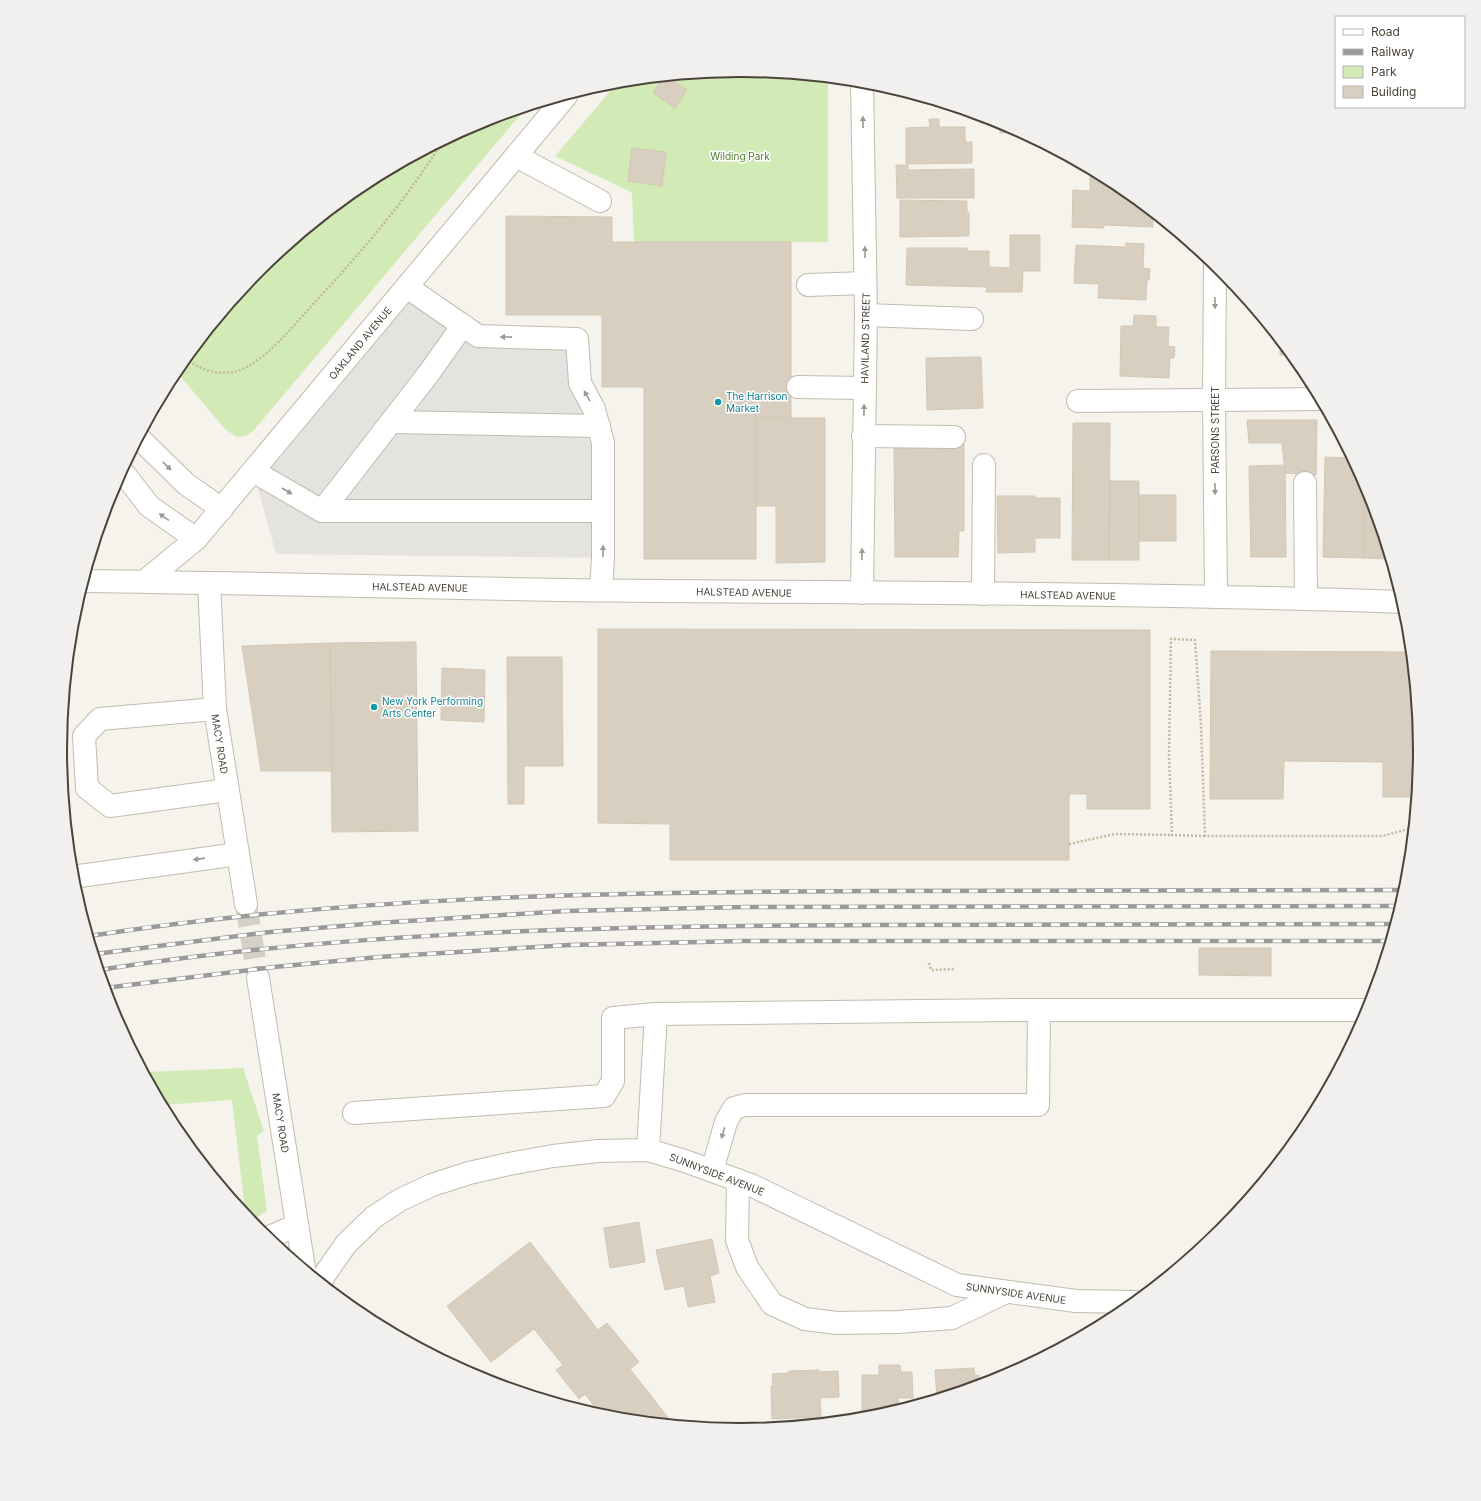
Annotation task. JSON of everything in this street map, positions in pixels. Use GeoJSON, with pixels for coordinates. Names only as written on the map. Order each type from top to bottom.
{"type":"FeatureCollection","features":[{"type":"Feature","properties":{"kind":"street","name":"HAVILAND STREET"},"geometry":{"type":"LineString","coordinates":[[862,88],[866,315],[863,436],[862,593]]}},
{"type":"Feature","properties":{"kind":"street","name":"OAKLAND AVENUE"},"geometry":{"type":"LineString","coordinates":[[144,580],[196,539],[562,101]]}},
{"type":"Feature","properties":{"kind":"street"},"geometry":{"type":"LineString","coordinates":[[516,156],[600,201]]}},
{"type":"Feature","properties":{"kind":"street","name":"PARSONS STREET"},"geometry":{"type":"LineString","coordinates":[[1215,272],[1214,399],[1216,597]]}},
{"type":"Feature","properties":{"kind":"street"},"geometry":{"type":"LineString","coordinates":[[808,285],[865,283]]}},
{"type":"Feature","properties":{"kind":"street"},"geometry":{"type":"LineString","coordinates":[[407,287],[478,336],[577,339],[580,383],[594,409],[603,444],[602,590]]}},
{"type":"Feature","properties":{"kind":"street"},"geometry":{"type":"LineString","coordinates":[[866,315],[972,319]]}},
{"type":"Feature","properties":{"kind":"street"},"geometry":{"type":"LineString","coordinates":[[322,511],[391,422],[463,325]]}},
{"type":"Feature","properties":{"kind":"street"},"geometry":{"type":"LineString","coordinates":[[798,387],[864,388]]}},
{"type":"Feature","properties":{"kind":"street"},"geometry":{"type":"LineString","coordinates":[[1078,401],[1315,399]]}},
{"type":"Feature","properties":{"kind":"street"},"geometry":{"type":"LineString","coordinates":[[391,422],[598,426]]}},
{"type":"Feature","properties":{"kind":"street"},"geometry":{"type":"LineString","coordinates":[[863,436],[954,437]]}},
{"type":"Feature","properties":{"kind":"street"},"geometry":{"type":"LineString","coordinates":[[142,441],[186,484],[222,509]]}},
{"type":"Feature","properties":{"kind":"street"},"geometry":{"type":"LineString","coordinates":[[983,594],[984,465]]}},
{"type":"Feature","properties":{"kind":"street"},"geometry":{"type":"LineString","coordinates":[[253,471],[322,511],[603,512]]}},
{"type":"Feature","properties":{"kind":"street"},"geometry":{"type":"LineString","coordinates":[[126,476],[149,506],[196,539]]}},
{"type":"Feature","properties":{"kind":"street"},"geometry":{"type":"LineString","coordinates":[[1305,484],[1306,599]]}},
{"type":"Feature","properties":{"kind":"street","name":"HALSTEAD AVENUE"},"geometry":{"type":"LineString","coordinates":[[89,580],[602,590],[1216,597],[1397,602]]}},
{"type":"Feature","properties":{"kind":"street","name":"MACY ROAD"},"geometry":{"type":"LineString","coordinates":[[209,583],[215,709],[246,904]]}},
{"type":"Feature","properties":{"kind":"street"},"geometry":{"type":"LineString","coordinates":[[215,709],[100,719],[84,736],[87,788],[110,806],[227,790]]}},
{"type":"Feature","properties":{"kind":"street"},"geometry":{"type":"LineString","coordinates":[[79,876],[238,854]]}},
{"type":"Feature","properties":{"kind":"street","name":"MACY ROAD"},"geometry":{"type":"LineString","coordinates":[[258,978],[303,1263]]}},
{"type":"Feature","properties":{"kind":"street"},"geometry":{"type":"LineString","coordinates":[[354,1113],[604,1096],[612,1081],[613,1018],[656,1014],[1039,1010],[1362,1010]]}},
{"type":"Feature","properties":{"kind":"street"},"geometry":{"type":"LineString","coordinates":[[712,1170],[726,1122],[734,1108],[745,1104],[1038,1106],[1039,1010]]}},
{"type":"Feature","properties":{"kind":"street"},"geometry":{"type":"LineString","coordinates":[[648,1150],[656,1014]]}},
{"type":"Feature","properties":{"kind":"street","name":"SUNNYSIDE AVENUE"},"geometry":{"type":"LineString","coordinates":[[323,1279],[346,1244],[374,1217],[400,1200],[432,1185],[469,1173],[553,1156],[598,1151],[648,1150],[685,1161],[738,1180],[957,1285],[1076,1301],[1124,1304]]}},
{"type":"Feature","properties":{"kind":"street"},"geometry":{"type":"LineString","coordinates":[[738,1180],[737,1240],[747,1266],[772,1304],[805,1319],[837,1323],[898,1322],[952,1318],[1006,1292]]}},
{"type":"Feature","properties":{"kind":"street"},"geometry":{"type":"LineString","coordinates":[[273,1235],[297,1225]]}},
{"type":"Feature","properties":{"kind":"path"},"geometry":{"type":"LineString","coordinates":[[191,362],[204,369],[228,373],[244,368],[266,353],[334,283],[377,233],[428,166],[438,149]]}},
{"type":"Feature","properties":{"kind":"path"},"geometry":{"type":"LineString","coordinates":[[1172,835],[1169,755],[1171,640],[1195,640],[1201,725],[1205,836]]}},
{"type":"Feature","properties":{"kind":"path"},"geometry":{"type":"LineString","coordinates":[[1069,844],[1115,834],[1205,836],[1382,836],[1409,829]]}},
{"type":"Feature","properties":{"kind":"path"},"geometry":{"type":"LineString","coordinates":[[929,963],[931,970],[955,969]]}},
{"type":"Feature","properties":{"kind":"green space","name":"Wilding Park"},"geometry":{"type":"Polygon","coordinates":[[[696,78],[785,78],[828,83],[828,242],[634,242],[631,192],[555,156],[612,90],[696,78]]]}},
{"type":"Feature","properties":{"kind":"green space"},"geometry":{"type":"Polygon","coordinates":[[[521,114],[254,430],[248,435],[237,437],[225,429],[181,377],[206,340],[234,306],[264,274],[296,244],[330,216],[404,167],[443,146],[483,128],[521,114]]]}},
{"type":"Feature","properties":{"kind":"green space"},"geometry":{"type":"Polygon","coordinates":[[[243,1068],[264,1131],[257,1136],[267,1211],[256,1218],[245,1206],[232,1100],[168,1105],[149,1072],[243,1068]]]}},
{"type":"Feature","properties":{"kind":"shaded area"},"geometry":{"type":"Polygon","coordinates":[[[407,287],[478,336],[577,339],[603,443],[603,558],[276,554],[253,471],[407,287]]]}},
{"type":"Feature","properties":{"kind":"building"},"geometry":{"type":"Polygon","coordinates":[[[673,81],[687,90],[675,108],[653,93],[660,82],[673,81]]]}},
{"type":"Feature","properties":{"kind":"building"},"geometry":{"type":"Polygon","coordinates":[[[929,119],[939,119],[939,127],[965,127],[965,142],[972,142],[972,163],[906,164],[906,128],[930,127],[929,119]]]}},
{"type":"Feature","properties":{"kind":"building"},"geometry":{"type":"Polygon","coordinates":[[[1000,129],[1008,133],[1000,133],[1000,129]]]}},
{"type":"Feature","properties":{"kind":"building"},"geometry":{"type":"Polygon","coordinates":[[[632,148],[666,152],[662,186],[628,181],[632,148]]]}},
{"type":"Feature","properties":{"kind":"building"},"geometry":{"type":"Polygon","coordinates":[[[896,165],[908,165],[908,170],[974,169],[974,198],[897,198],[896,165]]]}},
{"type":"Feature","properties":{"kind":"building"},"geometry":{"type":"Polygon","coordinates":[[[1090,175],[1151,216],[1153,218],[1153,227],[1104,225],[1104,228],[1072,227],[1073,190],[1090,191],[1090,175]]]}},
{"type":"Feature","properties":{"kind":"building"},"geometry":{"type":"Polygon","coordinates":[[[900,200],[967,201],[967,213],[969,213],[969,236],[900,237],[900,200]]]}},
{"type":"Feature","properties":{"kind":"building","name":"The Harrison Market"},"geometry":{"type":"Polygon","coordinates":[[[506,216],[612,217],[612,242],[791,242],[791,418],[756,418],[756,559],[644,559],[644,387],[602,387],[602,315],[506,315],[506,216]]]}},
{"type":"Feature","properties":{"kind":"building"},"geometry":{"type":"Polygon","coordinates":[[[1010,235],[1040,235],[1040,271],[1023,271],[1022,292],[986,292],[987,287],[906,285],[907,248],[967,248],[967,251],[989,251],[989,267],[1010,268],[1010,235]]]}},
{"type":"Feature","properties":{"kind":"building"},"geometry":{"type":"Polygon","coordinates":[[[1126,243],[1144,244],[1143,268],[1150,269],[1149,280],[1147,280],[1146,300],[1098,298],[1099,284],[1074,283],[1076,245],[1126,247],[1126,243]]]}},
{"type":"Feature","properties":{"kind":"building"},"geometry":{"type":"Polygon","coordinates":[[[1134,315],[1156,316],[1156,327],[1169,327],[1168,346],[1175,347],[1174,358],[1170,358],[1169,378],[1120,376],[1121,326],[1133,326],[1134,315]]]}},
{"type":"Feature","properties":{"kind":"building"},"geometry":{"type":"Polygon","coordinates":[[[1280,347],[1285,355],[1280,355],[1280,347]]]}},
{"type":"Feature","properties":{"kind":"building"},"geometry":{"type":"Polygon","coordinates":[[[981,357],[983,408],[927,410],[926,358],[981,357]]]}},
{"type":"Feature","properties":{"kind":"building"},"geometry":{"type":"Polygon","coordinates":[[[756,418],[825,418],[825,562],[776,563],[776,506],[756,506],[756,418]]]}},
{"type":"Feature","properties":{"kind":"building"},"geometry":{"type":"Polygon","coordinates":[[[1247,420],[1317,420],[1316,475],[1285,473],[1282,443],[1249,443],[1247,420]]]}},
{"type":"Feature","properties":{"kind":"building"},"geometry":{"type":"Polygon","coordinates":[[[1073,423],[1110,423],[1109,560],[1072,560],[1073,423]]]}},
{"type":"Feature","properties":{"kind":"building"},"geometry":{"type":"Polygon","coordinates":[[[894,444],[964,444],[964,531],[959,531],[958,557],[895,557],[894,444]]]}},
{"type":"Feature","properties":{"kind":"building"},"geometry":{"type":"Polygon","coordinates":[[[1325,457],[1347,458],[1365,498],[1364,558],[1323,557],[1325,457]]]}},
{"type":"Feature","properties":{"kind":"building"},"geometry":{"type":"Polygon","coordinates":[[[1285,465],[1286,557],[1251,557],[1249,466],[1285,465]]]}},
{"type":"Feature","properties":{"kind":"building"},"geometry":{"type":"Polygon","coordinates":[[[1110,481],[1139,481],[1139,560],[1109,560],[1110,481]]]}},
{"type":"Feature","properties":{"kind":"building"},"geometry":{"type":"Polygon","coordinates":[[[1139,495],[1176,495],[1176,541],[1139,541],[1139,495]]]}},
{"type":"Feature","properties":{"kind":"building"},"geometry":{"type":"Polygon","coordinates":[[[997,496],[1035,496],[1034,498],[1060,498],[1060,538],[1035,538],[1035,552],[998,553],[997,496]]]}},
{"type":"Feature","properties":{"kind":"building"},"geometry":{"type":"Polygon","coordinates":[[[1365,498],[1386,559],[1364,558],[1365,498]]]}},
{"type":"Feature","properties":{"kind":"building"},"geometry":{"type":"Polygon","coordinates":[[[598,629],[1150,630],[1150,809],[1087,809],[1087,794],[1069,794],[1069,860],[670,860],[670,824],[598,823],[598,629]]]}},
{"type":"Feature","properties":{"kind":"building","name":"New York Performing Arts Center"},"geometry":{"type":"Polygon","coordinates":[[[416,642],[418,831],[332,832],[330,643],[416,642]]]}},
{"type":"Feature","properties":{"kind":"building"},"geometry":{"type":"Polygon","coordinates":[[[330,643],[332,771],[261,771],[242,646],[330,643]]]}},
{"type":"Feature","properties":{"kind":"building"},"geometry":{"type":"Polygon","coordinates":[[[1211,651],[1406,652],[1413,706],[1413,797],[1383,797],[1383,762],[1284,761],[1283,799],[1210,799],[1211,651]]]}},
{"type":"Feature","properties":{"kind":"building"},"geometry":{"type":"Polygon","coordinates":[[[507,657],[562,657],[563,766],[524,766],[524,804],[508,804],[507,657]]]}},
{"type":"Feature","properties":{"kind":"building"},"geometry":{"type":"Polygon","coordinates":[[[442,668],[485,670],[484,722],[441,720],[442,668]]]}},
{"type":"Feature","properties":{"kind":"building"},"geometry":{"type":"Polygon","coordinates":[[[1199,948],[1271,948],[1271,976],[1199,975],[1199,948]]]}},
{"type":"Feature","properties":{"kind":"building"},"geometry":{"type":"Polygon","coordinates":[[[639,1222],[645,1262],[610,1268],[604,1228],[639,1222]]]}},
{"type":"Feature","properties":{"kind":"building"},"geometry":{"type":"Polygon","coordinates":[[[712,1239],[719,1273],[710,1276],[715,1302],[688,1307],[684,1286],[665,1290],[656,1250],[712,1239]]]}},
{"type":"Feature","properties":{"kind":"building"},"geometry":{"type":"Polygon","coordinates":[[[530,1242],[598,1330],[607,1323],[639,1362],[630,1369],[670,1420],[596,1408],[585,1394],[579,1399],[556,1370],[563,1365],[534,1329],[491,1362],[447,1306],[530,1242]]]}},
{"type":"Feature","properties":{"kind":"building"},"geometry":{"type":"Polygon","coordinates":[[[879,1365],[900,1365],[901,1372],[912,1372],[913,1398],[898,1398],[899,1405],[862,1413],[862,1375],[879,1375],[879,1365]]]}},
{"type":"Feature","properties":{"kind":"building"},"geometry":{"type":"Polygon","coordinates":[[[974,1368],[975,1376],[979,1375],[980,1380],[937,1394],[935,1370],[974,1368]]]}},
{"type":"Feature","properties":{"kind":"building"},"geometry":{"type":"Polygon","coordinates":[[[819,1370],[819,1372],[838,1371],[839,1397],[820,1398],[821,1417],[772,1419],[772,1374],[789,1373],[789,1371],[819,1370]]]}},
{"type":"Feature","properties":{"kind":"tunnel"},"geometry":{"type":"LineString","coordinates":[[246,904],[258,978]]}},
{"type":"Feature","properties":{"kind":"railway"},"geometry":{"type":"LineString","coordinates":[[93,935],[283,912],[380,904],[576,895],[869,891],[1399,890]]}},
{"type":"Feature","properties":{"kind":"railway"},"geometry":{"type":"LineString","coordinates":[[99,954],[270,932],[377,923],[566,911],[745,907],[1395,906]]}},
{"type":"Feature","properties":{"kind":"railway"},"geometry":{"type":"LineString","coordinates":[[104,969],[292,946],[388,938],[582,929],[874,925],[1391,924]]}},
{"type":"Feature","properties":{"kind":"railway"},"geometry":{"type":"LineString","coordinates":[[110,987],[274,967],[379,957],[569,945],[743,941],[1386,941]]}},
{"type":"Feature","properties":{"kind":"place","name":"The Harrison Market"},"geometry":{"type":"Point","coordinates":[718,402]}},
{"type":"Feature","properties":{"kind":"place","name":"New York Performing Arts Center"},"geometry":{"type":"Point","coordinates":[374,707]}}]}
